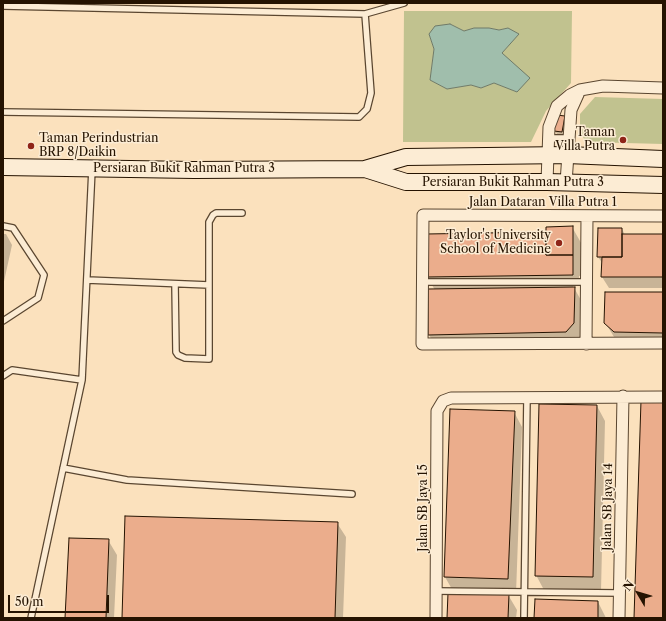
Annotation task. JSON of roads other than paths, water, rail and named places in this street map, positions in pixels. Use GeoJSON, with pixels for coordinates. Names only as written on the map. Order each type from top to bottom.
{"type":"FeatureCollection","features":[{"type":"Feature","properties":{"kind":"main road","name":"Persiaran Bukit Rahman Putra 3"},"geometry":{"type":"LineString","coordinates":[[3,167],[194,170],[365,169],[406,157],[567,155],[663,159]]}},
{"type":"Feature","properties":{"kind":"main road","name":"Persiaran Bukit Rahman Putra 3"},"geometry":{"type":"LineString","coordinates":[[365,169],[406,182],[547,182],[663,185]]}},
{"type":"Feature","properties":{"kind":"street"},"geometry":{"type":"LineString","coordinates":[[547,182],[549,127],[557,106],[570,95],[580,90],[603,86],[663,88]]}},
{"type":"Feature","properties":{"kind":"street"},"geometry":{"type":"LineString","coordinates":[[566,183],[571,110],[580,90]]}},
{"type":"Feature","properties":{"kind":"street","name":"Jalan Dataran Villa Putra 1"},"geometry":{"type":"LineString","coordinates":[[423,282],[423,215],[663,216]]}},
{"type":"Feature","properties":{"kind":"street"},"geometry":{"type":"LineString","coordinates":[[586,216],[586,344]]}},
{"type":"Feature","properties":{"kind":"street"},"geometry":{"type":"LineString","coordinates":[[423,282],[422,344],[663,343]]}},
{"type":"Feature","properties":{"kind":"street","name":"Jalan SB Jaya 14"},"geometry":{"type":"LineString","coordinates":[[619,618],[623,396]]}},
{"type":"Feature","properties":{"kind":"street"},"geometry":{"type":"LineString","coordinates":[[528,397],[663,397]]}},
{"type":"Feature","properties":{"kind":"street","name":"Jalan SB Jaya 15"},"geometry":{"type":"LineString","coordinates":[[436,618],[437,411],[443,401],[451,398],[528,397]]}},
{"type":"Feature","properties":{"kind":"lane"},"geometry":{"type":"LineString","coordinates":[[3,6],[365,14],[404,3]]}},
{"type":"Feature","properties":{"kind":"lane"},"geometry":{"type":"LineString","coordinates":[[3,112],[359,117],[367,109],[371,93],[365,14]]}},
{"type":"Feature","properties":{"kind":"lane"},"geometry":{"type":"LineString","coordinates":[[549,138],[568,138]]}},
{"type":"Feature","properties":{"kind":"lane"},"geometry":{"type":"LineString","coordinates":[[31,618],[82,380],[92,169]]}},
{"type":"Feature","properties":{"kind":"lane"},"geometry":{"type":"LineString","coordinates":[[175,284],[176,352],[181,357],[185,358],[209,359],[210,218],[216,213],[242,213]]}},
{"type":"Feature","properties":{"kind":"lane"},"geometry":{"type":"LineString","coordinates":[[3,226],[13,228],[44,275],[38,298],[3,321]]}},
{"type":"Feature","properties":{"kind":"lane"},"geometry":{"type":"LineString","coordinates":[[87,280],[209,285]]}},
{"type":"Feature","properties":{"kind":"lane"},"geometry":{"type":"LineString","coordinates":[[423,282],[586,282]]}},
{"type":"Feature","properties":{"kind":"lane"},"geometry":{"type":"LineString","coordinates":[[3,376],[12,370],[82,380]]}},
{"type":"Feature","properties":{"kind":"lane"},"geometry":{"type":"LineString","coordinates":[[524,618],[528,397]]}},
{"type":"Feature","properties":{"kind":"lane"},"geometry":{"type":"LineString","coordinates":[[63,468],[127,480],[352,494]]}},
{"type":"Feature","properties":{"kind":"lane"},"geometry":{"type":"LineString","coordinates":[[436,591],[619,593]]}},
{"type":"Feature","properties":{"kind":"place","name":"Taman Villa Putra"},"geometry":{"type":"Point","coordinates":[623,140]}},
{"type":"Feature","properties":{"kind":"place","name":"Taman Perindustrian BRP 8/Daikin"},"geometry":{"type":"Point","coordinates":[31,146]}},
{"type":"Feature","properties":{"kind":"place","name":"Taylor's University School of Medicine"},"geometry":{"type":"Point","coordinates":[559,243]}}]}
